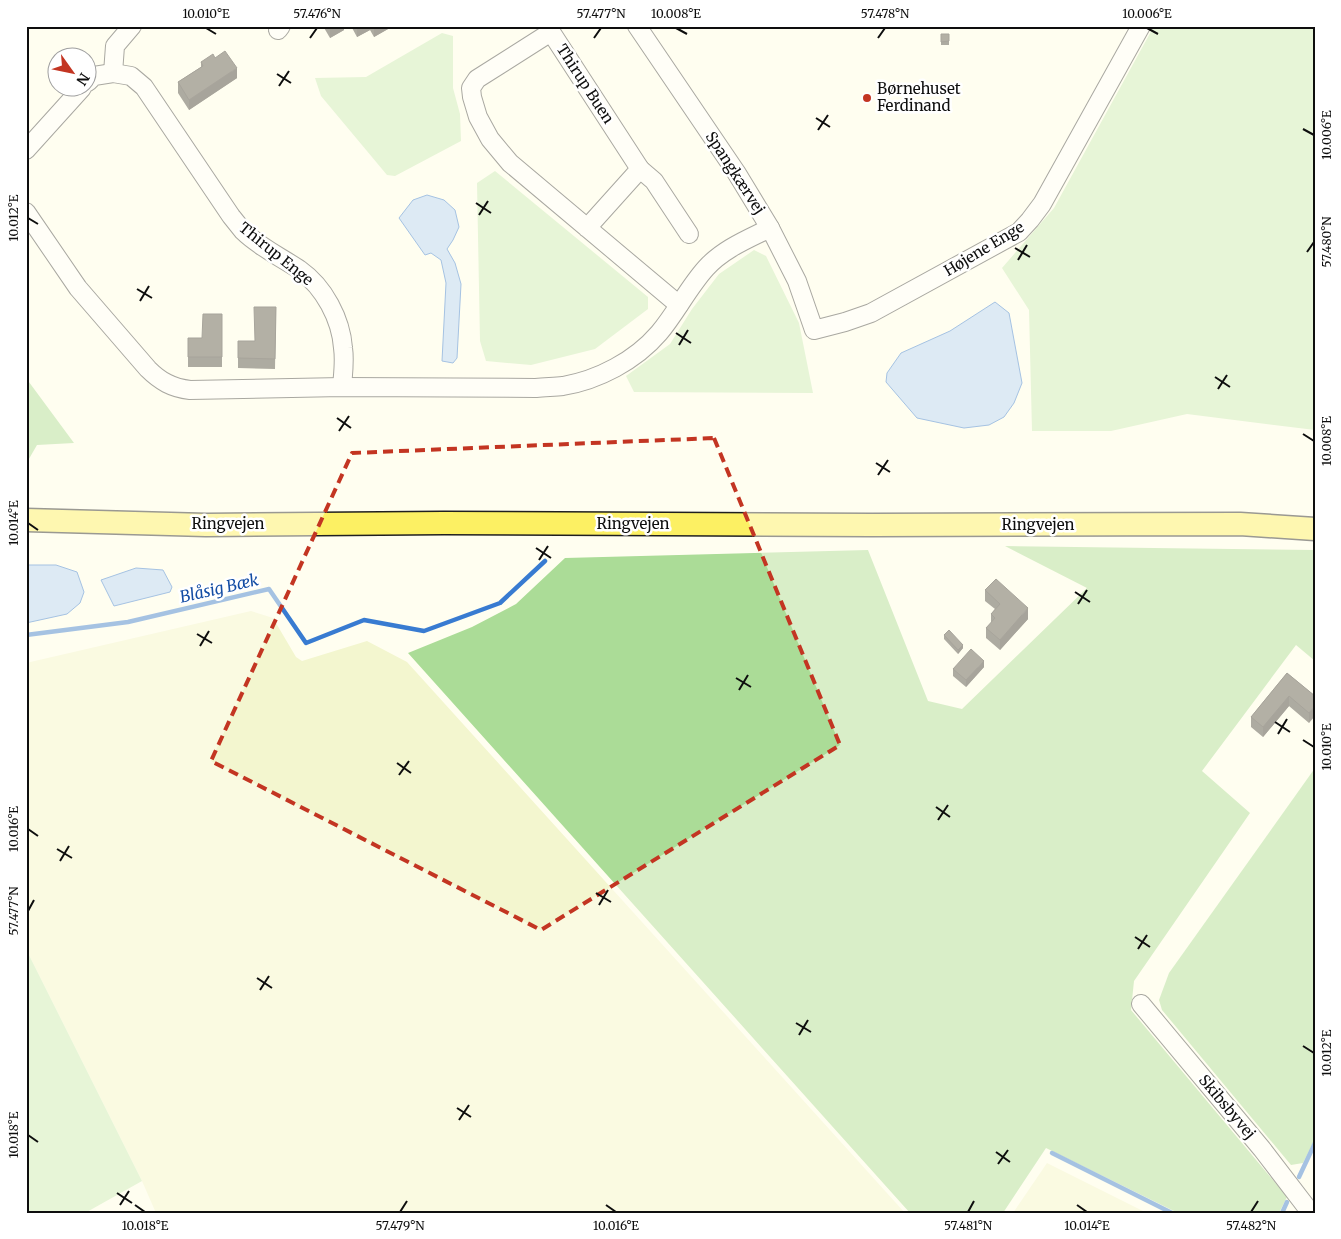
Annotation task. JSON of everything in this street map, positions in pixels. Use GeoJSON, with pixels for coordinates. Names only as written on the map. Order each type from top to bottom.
{"type":"FeatureCollection","features":[{"type":"Feature","properties":{"kind":"main road","name":"Ringvejen"},"geometry":{"type":"LineString","coordinates":[[26,520],[206,525],[444,523],[864,525],[1240,524],[1315,519]]}},
{"type":"Feature","properties":{"kind":"main road","name":"Ringvejen"},"geometry":{"type":"LineString","coordinates":[[1240,524],[1315,529]]}},
{"type":"Feature","properties":{"kind":"street"},"geometry":{"type":"LineString","coordinates":[[98,75],[113,73],[115,46],[132,26]]}},
{"type":"Feature","properties":{"kind":"street","name":"Spangkærvej"},"geometry":{"type":"LineString","coordinates":[[637,26],[736,172],[770,228],[797,281],[814,330]]}},
{"type":"Feature","properties":{"kind":"street","name":"Højene Enge"},"geometry":{"type":"LineString","coordinates":[[814,330],[871,313],[1019,232],[1042,204],[1142,26]]}},
{"type":"Feature","properties":{"kind":"street","name":"Thirup Buen"},"geometry":{"type":"LineString","coordinates":[[587,228],[510,163],[490,139],[478,117],[472,97],[471,88],[477,79],[551,32],[640,169],[654,181],[688,234]]}},
{"type":"Feature","properties":{"kind":"street","name":"Thirup Enge"},"geometry":{"type":"LineString","coordinates":[[113,73],[131,76],[144,87],[243,231],[302,272],[326,299],[336,317],[341,333],[344,350],[342,387]]}},
{"type":"Feature","properties":{"kind":"street"},"geometry":{"type":"LineString","coordinates":[[26,150],[73,98]]}},
{"type":"Feature","properties":{"kind":"street"},"geometry":{"type":"LineString","coordinates":[[640,169],[587,228],[679,305]]}},
{"type":"Feature","properties":{"kind":"street"},"geometry":{"type":"LineString","coordinates":[[26,212],[78,288],[148,369],[157,378],[178,389],[190,390],[342,387],[536,388],[563,386],[588,380],[634,356],[658,334],[707,267],[733,246],[770,228]]}},
{"type":"Feature","properties":{"kind":"street","name":"Skibsbyvej"},"geometry":{"type":"LineString","coordinates":[[1141,1004],[1262,1149],[1311,1213]]}},
{"type":"Feature","properties":{"kind":"highlighted area"},"geometry":{"type":"Polygon","coordinates":[[[714,438],[840,745],[541,930],[211,761],[352,453],[714,438]]]}},
{"type":"Feature","properties":{"kind":"green space"},"geometry":{"type":"Polygon","coordinates":[[[1154,26],[1315,27],[1315,430],[1187,414],[1111,431],[1032,431],[1029,310],[1002,268],[1054,208],[1154,26]]]}},
{"type":"Feature","properties":{"kind":"green space"},"geometry":{"type":"Polygon","coordinates":[[[442,33],[453,36],[453,88],[460,114],[461,141],[395,176],[387,175],[321,96],[315,78],[366,77],[442,33]]]}},
{"type":"Feature","properties":{"kind":"green space"},"geometry":{"type":"Polygon","coordinates":[[[495,171],[648,297],[648,309],[595,349],[531,365],[486,361],[480,341],[477,183],[495,171]]]}},
{"type":"Feature","properties":{"kind":"green space"},"geometry":{"type":"Polygon","coordinates":[[[754,250],[766,256],[799,323],[813,393],[634,392],[626,376],[670,344],[692,309],[719,274],[754,250]]]}},
{"type":"Feature","properties":{"kind":"green space"},"geometry":{"type":"Polygon","coordinates":[[[26,378],[74,443],[37,445],[26,464],[26,378]]]}},
{"type":"Feature","properties":{"kind":"green space"},"geometry":{"type":"Polygon","coordinates":[[[1005,546],[1315,550],[1315,661],[1296,645],[1202,771],[1250,813],[1134,981],[1131,1010],[1287,1197],[1279,1213],[1178,1213],[1046,1148],[1003,1213],[910,1213],[408,653],[472,627],[516,604],[565,558],[868,550],[928,701],[962,709],[1087,588],[1005,546]]]}},
{"type":"Feature","properties":{"kind":"green space"},"geometry":{"type":"Polygon","coordinates":[[[251,611],[273,618],[296,657],[302,661],[367,641],[407,662],[905,1213],[156,1213],[142,1181],[26,949],[26,663],[251,611]]]}},
{"type":"Feature","properties":{"kind":"green space"},"geometry":{"type":"Polygon","coordinates":[[[1315,768],[1315,1139],[1303,1163],[1291,1165],[1162,1010],[1159,1000],[1169,973],[1315,768]]]}},
{"type":"Feature","properties":{"kind":"green space"},"geometry":{"type":"Polygon","coordinates":[[[26,949],[142,1181],[85,1213],[26,1213],[26,949]]]}},
{"type":"Feature","properties":{"kind":"green space"},"geometry":{"type":"Polygon","coordinates":[[[1047,1163],[1147,1213],[1013,1213],[1047,1163]]]}},
{"type":"Feature","properties":{"kind":"water"},"geometry":{"type":"Polygon","coordinates":[[[427,195],[444,200],[455,210],[459,227],[447,249],[455,263],[461,284],[457,358],[453,363],[442,361],[446,283],[441,260],[431,253],[425,255],[399,218],[413,200],[427,195]]]}},
{"type":"Feature","properties":{"kind":"water"},"geometry":{"type":"Polygon","coordinates":[[[995,302],[1009,313],[1022,383],[1014,403],[1004,417],[989,425],[964,428],[917,418],[886,382],[887,373],[901,353],[950,331],[995,302]]]}},
{"type":"Feature","properties":{"kind":"water"},"geometry":{"type":"Polygon","coordinates":[[[26,565],[56,565],[77,572],[84,592],[80,603],[67,614],[26,623],[26,565]]]}},
{"type":"Feature","properties":{"kind":"water"},"geometry":{"type":"Polygon","coordinates":[[[136,568],[163,570],[172,587],[170,592],[114,606],[101,580],[136,568]]]}},
{"type":"Feature","properties":{"kind":"building"},"geometry":{"type":"Polygon","coordinates":[[[941,34],[949,34],[949,41],[941,42],[941,34]]]}},
{"type":"Feature","properties":{"kind":"building"},"geometry":{"type":"Polygon","coordinates":[[[225,51],[237,68],[189,100],[178,82],[203,66],[201,62],[213,54],[215,58],[225,51]]]}},
{"type":"Feature","properties":{"kind":"building"},"geometry":{"type":"Polygon","coordinates":[[[254,307],[276,307],[275,359],[238,358],[238,341],[255,341],[254,307]]]}},
{"type":"Feature","properties":{"kind":"building"},"geometry":{"type":"Polygon","coordinates":[[[203,314],[222,314],[222,357],[188,357],[188,338],[202,338],[203,314]]]}},
{"type":"Feature","properties":{"kind":"building"},"geometry":{"type":"Polygon","coordinates":[[[996,579],[1028,608],[1000,640],[986,628],[995,618],[991,614],[1000,604],[985,590],[996,579]]]}},
{"type":"Feature","properties":{"kind":"building"},"geometry":{"type":"Polygon","coordinates":[[[949,630],[963,645],[958,650],[944,635],[949,630]]]}},
{"type":"Feature","properties":{"kind":"building"},"geometry":{"type":"Polygon","coordinates":[[[971,649],[984,661],[966,680],[953,669],[971,649]]]}},
{"type":"Feature","properties":{"kind":"building"},"geometry":{"type":"Polygon","coordinates":[[[1287,673],[1315,696],[1315,706],[1309,713],[1289,696],[1263,727],[1251,717],[1287,673]]]}},
{"type":"Feature","properties":{"kind":"waterway","name":"Blåsig Bæk"},"geometry":{"type":"LineString","coordinates":[[26,635],[128,622],[269,589],[306,643],[364,620],[424,631],[500,603],[545,561]]}},
{"type":"Feature","properties":{"kind":"waterway"},"geometry":{"type":"LineString","coordinates":[[1299,1177],[1315,1143]]}},
{"type":"Feature","properties":{"kind":"waterway"},"geometry":{"type":"LineString","coordinates":[[1052,1153],[1172,1213]]}},
{"type":"Feature","properties":{"kind":"waterway"},"geometry":{"type":"LineString","coordinates":[[1282,1213],[1287,1202]]}},
{"type":"Feature","properties":{"kind":"place","name":"Børnehuset Ferdinand"},"geometry":{"type":"Point","coordinates":[867,98]}}]}
